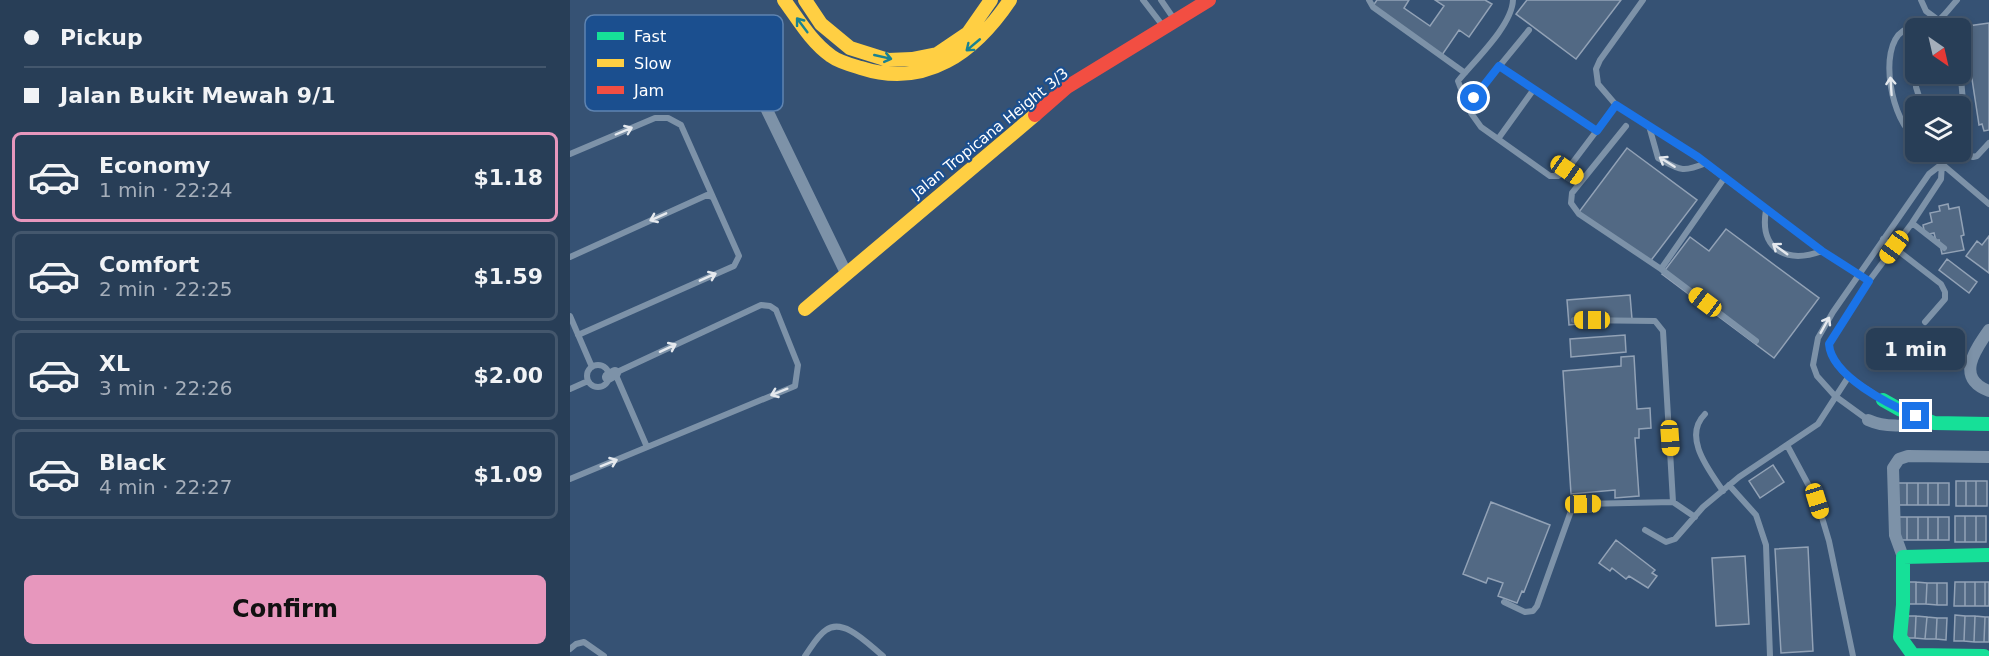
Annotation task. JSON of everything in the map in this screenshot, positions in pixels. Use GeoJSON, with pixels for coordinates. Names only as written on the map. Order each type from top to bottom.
{"type":"FeatureCollection","features":[{"type":"Feature","properties":{"kind":"street"},"geometry":{"type":"LineString","coordinates":[[784,0],[809,34],[832,56],[868,72],[900,75],[936,69],[963,53],[987,33],[1010,0]]}},
{"type":"Feature","properties":{"kind":"street"},"geometry":{"type":"LineString","coordinates":[[805,0],[821,24],[850,48],[888,60],[912,59],[937,54],[968,33],[991,0]]}},
{"type":"Feature","properties":{"kind":"street","name":"Jalan Tropicana Height 3/3"},"geometry":{"type":"LineString","coordinates":[[806,309],[1067,87],[1209,0]]}},
{"type":"Feature","properties":{"kind":"street"},"geometry":{"type":"LineString","coordinates":[[767,111],[846,273]]}},
{"type":"Feature","properties":{"kind":"street"},"geometry":{"type":"LineString","coordinates":[[1989,330],[1971,356],[1970,369],[1976,383],[1989,391]]}},
{"type":"Feature","properties":{"kind":"street"},"geometry":{"type":"LineString","coordinates":[[1883,400],[1934,423]]}},
{"type":"Feature","properties":{"kind":"street"},"geometry":{"type":"LineString","coordinates":[[1868,420],[1892,426],[1934,423],[1989,424]]}},
{"type":"Feature","properties":{"kind":"street"},"geometry":{"type":"LineString","coordinates":[[1984,656],[1913,655],[1900,637],[1903,557],[1895,535],[1893,468],[1899,459],[1908,456],[1989,457]]}},
{"type":"Feature","properties":{"kind":"street"},"geometry":{"type":"LineString","coordinates":[[1903,557],[1989,555]]}},
{"type":"Feature","properties":{"kind":"lane"},"geometry":{"type":"LineString","coordinates":[[1143,0],[1169,23]]}},
{"type":"Feature","properties":{"kind":"lane"},"geometry":{"type":"LineString","coordinates":[[1161,0],[1169,23]]}},
{"type":"Feature","properties":{"kind":"lane"},"geometry":{"type":"LineString","coordinates":[[1369,0],[1372,7],[1465,73]]}},
{"type":"Feature","properties":{"kind":"lane"},"geometry":{"type":"LineString","coordinates":[[1474,98],[1461,89],[1458,81],[1502,28],[1513,6],[1513,0]]}},
{"type":"Feature","properties":{"kind":"lane"},"geometry":{"type":"LineString","coordinates":[[1643,0],[1600,60],[1596,69],[1598,84],[1616,105],[1706,163],[1822,251],[1869,281]]}},
{"type":"Feature","properties":{"kind":"lane"},"geometry":{"type":"LineString","coordinates":[[1921,0],[1926,11],[1936,18]]}},
{"type":"Feature","properties":{"kind":"lane"},"geometry":{"type":"LineString","coordinates":[[1941,18],[1957,0]]}},
{"type":"Feature","properties":{"kind":"lane"},"geometry":{"type":"LineString","coordinates":[[1529,30],[1470,102],[1471,113],[1481,127],[1551,176],[1558,176],[1567,170],[1616,105]]}},
{"type":"Feature","properties":{"kind":"lane"},"geometry":{"type":"LineString","coordinates":[[1905,30],[1896,41],[1890,56],[1891,95],[1905,126]]}},
{"type":"Feature","properties":{"kind":"lane"},"geometry":{"type":"LineString","coordinates":[[1499,66],[1597,131]]}},
{"type":"Feature","properties":{"kind":"lane"},"geometry":{"type":"LineString","coordinates":[[1498,139],[1534,89]]}},
{"type":"Feature","properties":{"kind":"lane"},"geometry":{"type":"LineString","coordinates":[[570,154],[655,118],[668,118],[681,125],[739,256],[734,266],[578,335]]}},
{"type":"Feature","properties":{"kind":"lane"},"geometry":{"type":"LineString","coordinates":[[1626,126],[1572,193],[1571,202],[1579,214],[1661,269],[1756,341]]}},
{"type":"Feature","properties":{"kind":"lane"},"geometry":{"type":"LineString","coordinates":[[1648,126],[1658,158],[1675,167],[1688,170],[1706,163]]}},
{"type":"Feature","properties":{"kind":"lane"},"geometry":{"type":"LineString","coordinates":[[1971,156],[1977,156],[1989,143]]}},
{"type":"Feature","properties":{"kind":"lane"},"geometry":{"type":"LineString","coordinates":[[1942,164],[1989,204]]}},
{"type":"Feature","properties":{"kind":"lane"},"geometry":{"type":"LineString","coordinates":[[1883,400],[1838,366],[1830,352],[1829,344],[1869,281],[1941,179],[1942,164]]}},
{"type":"Feature","properties":{"kind":"lane"},"geometry":{"type":"LineString","coordinates":[[1868,420],[1835,396],[1822,383],[1814,370],[1818,338],[1858,274],[1929,174],[1942,164]]}},
{"type":"Feature","properties":{"kind":"lane"},"geometry":{"type":"LineString","coordinates":[[1567,170],[1582,180]]}},
{"type":"Feature","properties":{"kind":"lane"},"geometry":{"type":"LineString","coordinates":[[1661,269],[1725,177]]}},
{"type":"Feature","properties":{"kind":"lane"},"geometry":{"type":"LineString","coordinates":[[570,257],[707,195],[712,196]]}},
{"type":"Feature","properties":{"kind":"lane"},"geometry":{"type":"LineString","coordinates":[[1766,210],[1764,225],[1766,237],[1778,249],[1791,256],[1807,256],[1822,251]]}},
{"type":"Feature","properties":{"kind":"lane"},"geometry":{"type":"LineString","coordinates":[[1912,223],[1944,248]]}},
{"type":"Feature","properties":{"kind":"lane"},"geometry":{"type":"LineString","coordinates":[[1883,239],[1941,284],[1945,292],[1945,299],[1925,322]]}},
{"type":"Feature","properties":{"kind":"lane"},"geometry":{"type":"LineString","coordinates":[[570,479],[795,386],[798,365],[776,310],[770,306],[761,305],[612,375],[600,387],[593,386],[588,381],[587,375],[592,367],[604,368],[612,375],[647,447]]}},
{"type":"Feature","properties":{"kind":"lane"},"geometry":{"type":"LineString","coordinates":[[570,316],[592,367]]}},
{"type":"Feature","properties":{"kind":"lane"},"geometry":{"type":"LineString","coordinates":[[1574,320],[1655,321],[1663,331],[1673,502]]}},
{"type":"Feature","properties":{"kind":"lane"},"geometry":{"type":"LineString","coordinates":[[1815,350],[1830,352]]}},
{"type":"Feature","properties":{"kind":"lane"},"geometry":{"type":"LineString","coordinates":[[1645,530],[1666,542],[1675,539],[1703,507],[1729,485],[1818,424],[1849,376]]}},
{"type":"Feature","properties":{"kind":"lane"},"geometry":{"type":"LineString","coordinates":[[570,389],[588,381]]}},
{"type":"Feature","properties":{"kind":"lane"},"geometry":{"type":"LineString","coordinates":[[1705,414],[1699,420],[1695,435],[1704,461],[1723,491]]}},
{"type":"Feature","properties":{"kind":"lane"},"geometry":{"type":"LineString","coordinates":[[1787,446],[1817,501],[1829,541],[1853,656]]}},
{"type":"Feature","properties":{"kind":"lane"},"geometry":{"type":"LineString","coordinates":[[1729,485],[1756,515],[1766,545],[1770,656]]}},
{"type":"Feature","properties":{"kind":"lane"},"geometry":{"type":"LineString","coordinates":[[1504,602],[1525,612],[1533,611],[1537,606],[1571,511],[1583,504],[1673,502],[1695,517]]}},
{"type":"Feature","properties":{"kind":"lane"},"geometry":{"type":"LineString","coordinates":[[805,656],[827,629],[836,626],[845,627],[883,656]]}},
{"type":"Feature","properties":{"kind":"lane"},"geometry":{"type":"LineString","coordinates":[[570,649],[584,642],[604,656]]}},
{"type":"Feature","properties":{"kind":"building"},"geometry":{"type":"Polygon","coordinates":[[[1377,0],[1409,0],[1404,8],[1430,26],[1444,6],[1435,0],[1485,0],[1492,4],[1469,37],[1459,30],[1442,55],[1372,7],[1377,0]]]}},
{"type":"Feature","properties":{"kind":"building"},"geometry":{"type":"Polygon","coordinates":[[[1527,0],[1621,0],[1576,59],[1516,14],[1527,0]]]}},
{"type":"Feature","properties":{"kind":"building"},"geometry":{"type":"Polygon","coordinates":[[[1989,23],[1989,130],[1984,131],[1982,124],[1979,125],[1971,72],[1971,26],[1989,23]]]}},
{"type":"Feature","properties":{"kind":"building"},"geometry":{"type":"Polygon","coordinates":[[[1627,148],[1697,200],[1649,263],[1579,212],[1627,148]]]}},
{"type":"Feature","properties":{"kind":"building"},"geometry":{"type":"Polygon","coordinates":[[[1948,204],[1949,209],[1959,207],[1964,250],[1942,254],[1939,240],[1936,241],[1934,233],[1925,235],[1923,225],[1932,222],[1930,213],[1940,211],[1939,206],[1948,204]]]}},
{"type":"Feature","properties":{"kind":"building"},"geometry":{"type":"Polygon","coordinates":[[[1726,229],[1819,298],[1774,358],[1662,274],[1690,237],[1709,251],[1726,229]]]}},
{"type":"Feature","properties":{"kind":"building"},"geometry":{"type":"Polygon","coordinates":[[[1989,236],[1989,273],[1966,256],[1977,241],[1982,245],[1989,236]]]}},
{"type":"Feature","properties":{"kind":"building"},"geometry":{"type":"Polygon","coordinates":[[[1947,259],[1977,282],[1969,293],[1939,270],[1947,259]]]}},
{"type":"Feature","properties":{"kind":"building"},"geometry":{"type":"Polygon","coordinates":[[[1630,295],[1632,319],[1569,325],[1567,300],[1630,295]]]}},
{"type":"Feature","properties":{"kind":"building"},"geometry":{"type":"Polygon","coordinates":[[[1625,335],[1626,352],[1571,357],[1570,339],[1625,335]]]}},
{"type":"Feature","properties":{"kind":"building"},"geometry":{"type":"Polygon","coordinates":[[[1919,337],[1928,345],[1922,352],[1925,354],[1920,360],[1917,358],[1912,363],[1903,355],[1919,337]]]}},
{"type":"Feature","properties":{"kind":"building"},"geometry":{"type":"Polygon","coordinates":[[[1634,356],[1637,409],[1650,408],[1651,428],[1639,429],[1639,438],[1635,438],[1639,496],[1615,498],[1615,490],[1571,494],[1563,371],[1621,366],[1621,357],[1634,356]]]}},
{"type":"Feature","properties":{"kind":"building"},"geometry":{"type":"Polygon","coordinates":[[[1773,465],[1784,482],[1760,498],[1749,481],[1773,465]]]}},
{"type":"Feature","properties":{"kind":"building"},"geometry":{"type":"Polygon","coordinates":[[[1956,481],[1966,481],[1966,506],[1956,506],[1956,481]]]}},
{"type":"Feature","properties":{"kind":"building"},"geometry":{"type":"Polygon","coordinates":[[[1966,481],[1976,481],[1976,506],[1966,506],[1966,481]]]}},
{"type":"Feature","properties":{"kind":"building"},"geometry":{"type":"Polygon","coordinates":[[[1976,481],[1987,481],[1987,506],[1976,506],[1976,481]]]}},
{"type":"Feature","properties":{"kind":"building"},"geometry":{"type":"Polygon","coordinates":[[[1897,483],[1907,483],[1907,505],[1897,505],[1897,483]]]}},
{"type":"Feature","properties":{"kind":"building"},"geometry":{"type":"Polygon","coordinates":[[[1907,483],[1918,483],[1918,505],[1907,505],[1907,483]]]}},
{"type":"Feature","properties":{"kind":"building"},"geometry":{"type":"Polygon","coordinates":[[[1918,483],[1928,483],[1928,505],[1918,505],[1918,483]]]}},
{"type":"Feature","properties":{"kind":"building"},"geometry":{"type":"Polygon","coordinates":[[[1928,483],[1938,483],[1938,505],[1928,505],[1928,483]]]}},
{"type":"Feature","properties":{"kind":"building"},"geometry":{"type":"Polygon","coordinates":[[[1938,483],[1949,483],[1949,505],[1938,505],[1938,483]]]}},
{"type":"Feature","properties":{"kind":"building"},"geometry":{"type":"Polygon","coordinates":[[[1491,502],[1550,525],[1524,592],[1522,591],[1517,603],[1498,596],[1503,583],[1488,578],[1486,583],[1463,574],[1491,502]]]}},
{"type":"Feature","properties":{"kind":"building"},"geometry":{"type":"Polygon","coordinates":[[[1955,516],[1965,516],[1965,542],[1955,542],[1955,516]]]}},
{"type":"Feature","properties":{"kind":"building"},"geometry":{"type":"Polygon","coordinates":[[[1965,516],[1976,516],[1976,542],[1965,542],[1965,516]]]}},
{"type":"Feature","properties":{"kind":"building"},"geometry":{"type":"Polygon","coordinates":[[[1976,516],[1986,516],[1986,542],[1976,542],[1976,516]]]}},
{"type":"Feature","properties":{"kind":"building"},"geometry":{"type":"Polygon","coordinates":[[[1897,517],[1907,517],[1907,540],[1897,540],[1897,517]]]}},
{"type":"Feature","properties":{"kind":"building"},"geometry":{"type":"Polygon","coordinates":[[[1907,517],[1918,517],[1918,540],[1907,540],[1907,517]]]}},
{"type":"Feature","properties":{"kind":"building"},"geometry":{"type":"Polygon","coordinates":[[[1918,517],[1928,517],[1928,540],[1918,540],[1918,517]]]}},
{"type":"Feature","properties":{"kind":"building"},"geometry":{"type":"Polygon","coordinates":[[[1928,517],[1938,517],[1938,540],[1928,540],[1928,517]]]}},
{"type":"Feature","properties":{"kind":"building"},"geometry":{"type":"Polygon","coordinates":[[[1938,517],[1949,517],[1949,540],[1938,540],[1938,517]]]}},
{"type":"Feature","properties":{"kind":"building"},"geometry":{"type":"Polygon","coordinates":[[[1616,540],[1655,570],[1652,573],[1657,576],[1648,588],[1629,576],[1626,579],[1612,568],[1610,571],[1599,563],[1616,540]]]}},
{"type":"Feature","properties":{"kind":"building"},"geometry":{"type":"Polygon","coordinates":[[[1808,547],[1813,651],[1781,653],[1775,549],[1808,547]]]}},
{"type":"Feature","properties":{"kind":"building"},"geometry":{"type":"Polygon","coordinates":[[[1745,556],[1749,624],[1716,626],[1712,558],[1745,556]]]}},
{"type":"Feature","properties":{"kind":"building"},"geometry":{"type":"Polygon","coordinates":[[[1906,582],[1916,582],[1916,604],[1905,604],[1906,582]]]}},
{"type":"Feature","properties":{"kind":"building"},"geometry":{"type":"Polygon","coordinates":[[[1916,582],[1927,583],[1926,604],[1916,604],[1916,582]]]}},
{"type":"Feature","properties":{"kind":"building"},"geometry":{"type":"Polygon","coordinates":[[[1955,582],[1965,582],[1965,606],[1954,606],[1955,582]]]}},
{"type":"Feature","properties":{"kind":"building"},"geometry":{"type":"Polygon","coordinates":[[[1965,582],[1975,582],[1975,606],[1965,606],[1965,582]]]}},
{"type":"Feature","properties":{"kind":"building"},"geometry":{"type":"Polygon","coordinates":[[[1975,582],[1985,582],[1985,606],[1975,606],[1975,582]]]}},
{"type":"Feature","properties":{"kind":"building"},"geometry":{"type":"Polygon","coordinates":[[[1985,582],[1989,582],[1989,606],[1985,606],[1985,582]]]}},
{"type":"Feature","properties":{"kind":"building"},"geometry":{"type":"Polygon","coordinates":[[[1927,583],[1937,583],[1937,605],[1926,604],[1927,583]]]}},
{"type":"Feature","properties":{"kind":"building"},"geometry":{"type":"Polygon","coordinates":[[[1937,583],[1947,583],[1947,605],[1937,605],[1937,583]]]}},
{"type":"Feature","properties":{"kind":"building"},"geometry":{"type":"Polygon","coordinates":[[[1955,615],[1965,616],[1964,641],[1954,641],[1955,615]]]}},
{"type":"Feature","properties":{"kind":"building"},"geometry":{"type":"Polygon","coordinates":[[[1906,616],[1916,616],[1915,638],[1904,638],[1906,616]]]}},
{"type":"Feature","properties":{"kind":"building"},"geometry":{"type":"Polygon","coordinates":[[[1916,616],[1927,617],[1925,639],[1915,638],[1916,616]]]}},
{"type":"Feature","properties":{"kind":"building"},"geometry":{"type":"Polygon","coordinates":[[[1965,616],[1975,616],[1974,642],[1964,641],[1965,616]]]}},
{"type":"Feature","properties":{"kind":"building"},"geometry":{"type":"Polygon","coordinates":[[[1975,616],[1985,617],[1984,642],[1974,642],[1975,616]]]}},
{"type":"Feature","properties":{"kind":"building"},"geometry":{"type":"Polygon","coordinates":[[[1927,617],[1937,618],[1936,639],[1925,639],[1927,617]]]}},
{"type":"Feature","properties":{"kind":"building"},"geometry":{"type":"Polygon","coordinates":[[[1985,617],[1989,617],[1989,642],[1984,642],[1985,617]]]}},
{"type":"Feature","properties":{"kind":"building"},"geometry":{"type":"Polygon","coordinates":[[[1937,618],[1947,618],[1946,640],[1936,639],[1937,618]]]}},
{"type":"Feature","properties":{"kind":"traffic: fast"},"geometry":{"type":"LineString","coordinates":[[1883,400],[1934,423],[1989,424]]}},
{"type":"Feature","properties":{"kind":"traffic: fast"},"geometry":{"type":"LineString","coordinates":[[1984,656],[1913,655],[1900,637],[1903,557],[1989,555]]}},
{"type":"Feature","properties":{"kind":"traffic: slow"},"geometry":{"type":"LineString","coordinates":[[784,0],[811,37],[834,58],[853,66],[885,73],[907,74],[947,61],[965,50],[981,36],[1010,0]]}},
{"type":"Feature","properties":{"kind":"traffic: slow"},"geometry":{"type":"LineString","coordinates":[[805,0],[821,24],[850,48],[888,60],[912,59],[937,54],[968,33],[991,0]]}},
{"type":"Feature","properties":{"kind":"traffic: slow"},"geometry":{"type":"LineString","coordinates":[[805,309],[1035,115]]}},
{"type":"Feature","properties":{"kind":"traffic: jam"},"geometry":{"type":"LineString","coordinates":[[1035,115],[1067,87],[1209,0]]}},
{"type":"Feature","properties":{"kind":"route"},"geometry":{"type":"LineString","coordinates":[[1474,98],[1499,66],[1597,131],[1616,105],[1698,157],[1822,251],[1869,281],[1829,344],[1830,352],[1834,361],[1849,376],[1883,400],[1916,416]]}}]}
